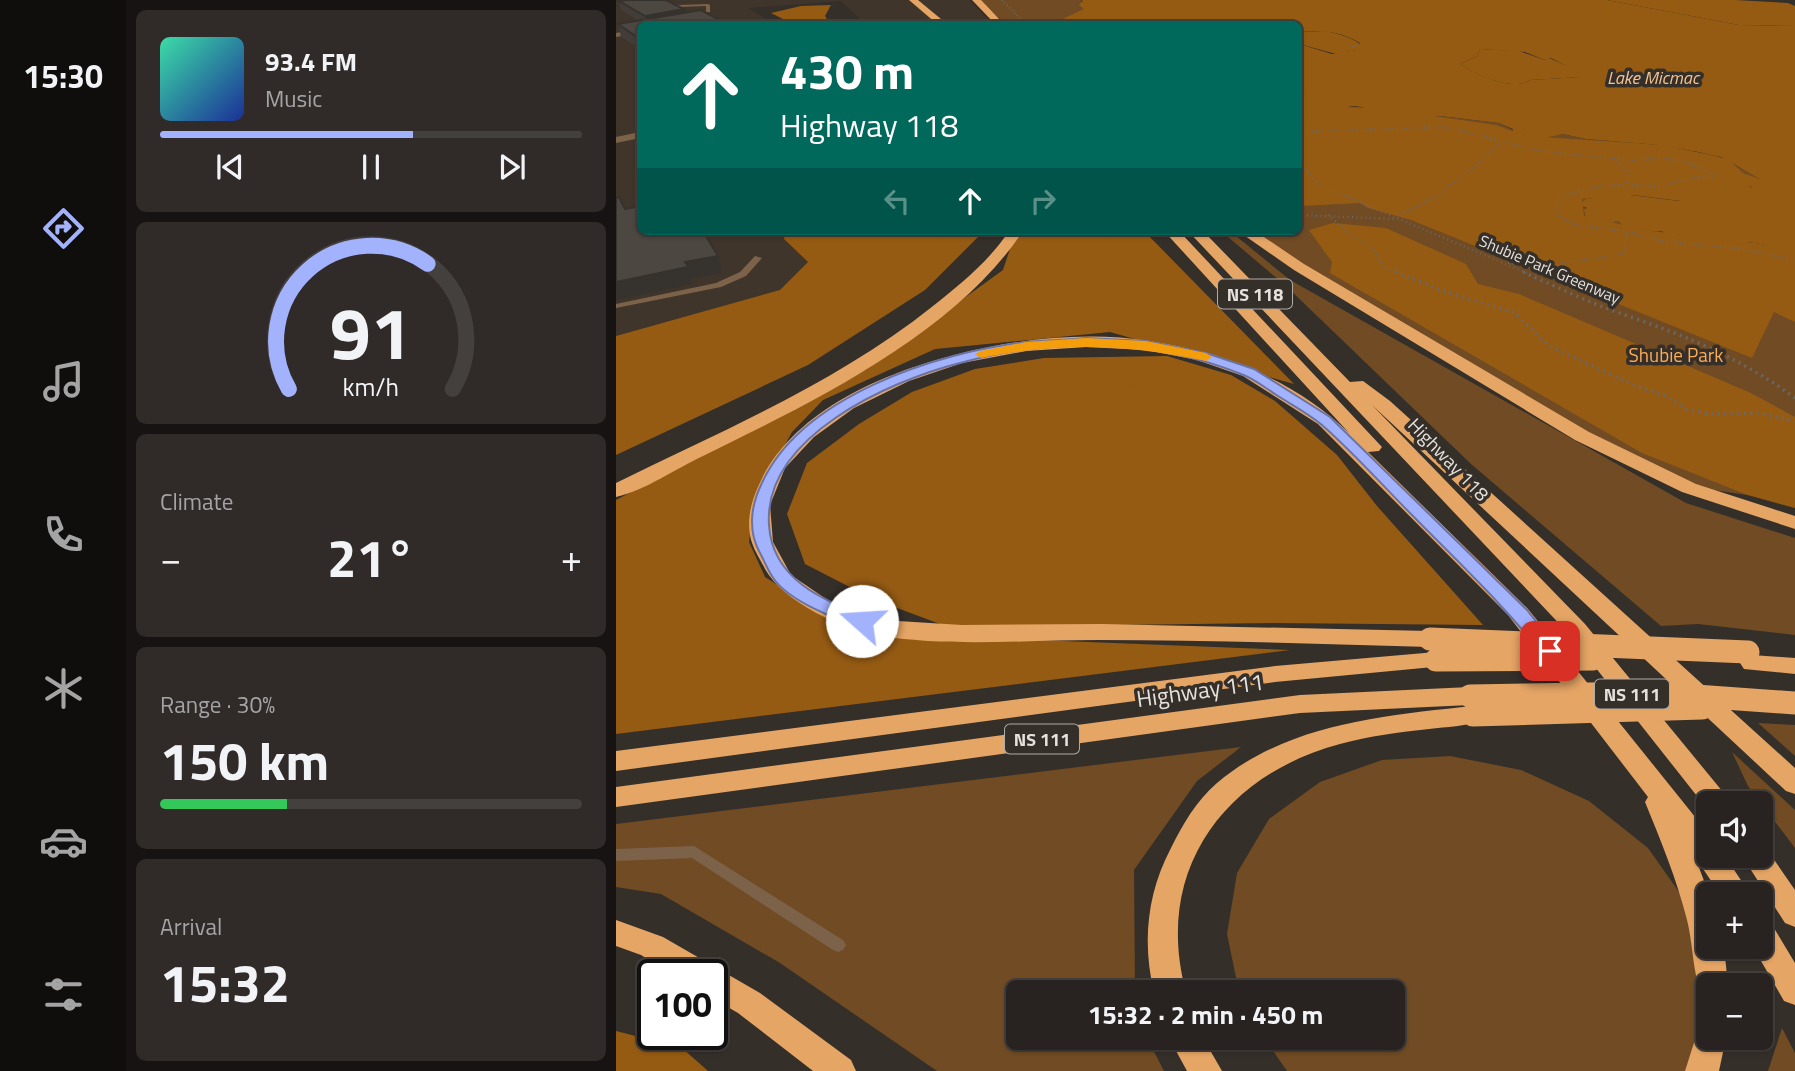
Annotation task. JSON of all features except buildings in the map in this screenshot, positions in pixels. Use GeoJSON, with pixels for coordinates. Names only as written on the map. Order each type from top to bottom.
{"type":"FeatureCollection","features":[{"type":"Feature","properties":{"kind":"highway"},"geometry":{"type":"LineString","coordinates":[[913,0],[938,21]]}},
{"type":"Feature","properties":{"kind":"highway"},"geometry":{"type":"LineString","coordinates":[[976,0],[997,21]]}},
{"type":"Feature","properties":{"kind":"highway"},"geometry":{"type":"LineString","coordinates":[[616,491],[820,388],[872,357],[934,315],[978,277],[1013,235]]}},
{"type":"Feature","properties":{"kind":"highway"},"geometry":{"type":"LineString","coordinates":[[1164,235],[1189,264],[1242,308]]}},
{"type":"Feature","properties":{"kind":"highway","name":"NS 118"},"geometry":{"type":"LineString","coordinates":[[1175,235],[1412,490],[1520,614],[1696,838]]}},
{"type":"Feature","properties":{"kind":"highway","name":"Highway 118"},"geometry":{"type":"LineString","coordinates":[[1199,235],[1577,629],[1709,791]]}},
{"type":"Feature","properties":{"kind":"highway"},"geometry":{"type":"LineString","coordinates":[[1251,235],[1299,267],[1582,436],[1689,488],[1795,523]]}},
{"type":"Feature","properties":{"kind":"highway"},"geometry":{"type":"LineString","coordinates":[[1433,650],[1102,632],[962,633],[880,628],[824,608],[782,579],[762,541],[760,505],[776,466],[807,433],[848,404],[903,377],[958,359],[1026,346],[1086,342],[1146,345],[1201,356],[1249,372],[1325,420],[1520,614]]}},
{"type":"Feature","properties":{"kind":"highway"},"geometry":{"type":"LineString","coordinates":[[1315,356],[1384,405],[1795,784]]}},
{"type":"Feature","properties":{"kind":"highway","name":"Highway 111"},"geometry":{"type":"LineString","coordinates":[[616,761],[1264,674],[1367,663],[1433,650],[1615,659],[1750,658],[1786,665]]}},
{"type":"Feature","properties":{"kind":"highway"},"geometry":{"type":"LineString","coordinates":[[1168,980],[1162,932],[1166,891],[1183,845],[1210,804],[1248,771],[1307,743],[1471,705],[1661,710],[1795,703]]}},
{"type":"Feature","properties":{"kind":"highway","name":"Highway 111"},"geometry":{"type":"LineString","coordinates":[[616,797],[1300,704],[1471,705]]}},
{"type":"Feature","properties":{"kind":"highway"},"geometry":{"type":"LineString","coordinates":[[1650,780],[1685,868],[1704,933],[1711,973]]}},
{"type":"Feature","properties":{"kind":"highway"},"geometry":{"type":"LineString","coordinates":[[1764,868],[1795,914]]}},
{"type":"Feature","properties":{"kind":"highway"},"geometry":{"type":"LineString","coordinates":[[616,933],[652,946],[674,959]]}},
{"type":"Feature","properties":{"kind":"highway"},"geometry":{"type":"LineString","coordinates":[[1773,954],[1795,991]]}},
{"type":"Feature","properties":{"kind":"highway"},"geometry":{"type":"LineString","coordinates":[[728,991],[749,1003],[839,1071]]}},
{"type":"Feature","properties":{"kind":"highway"},"geometry":{"type":"LineString","coordinates":[[1192,1050],[1205,1071]]}},
{"type":"Feature","properties":{"kind":"highway"},"geometry":{"type":"LineString","coordinates":[[1702,1071],[1707,1050]]}},
{"type":"Feature","properties":{"kind":"street"},"geometry":{"type":"LineString","coordinates":[[695,21],[702,18]]}},
{"type":"Feature","properties":{"kind":"street"},"geometry":{"type":"LineString","coordinates":[[616,35],[637,32]]}},
{"type":"Feature","properties":{"kind":"street"},"geometry":{"type":"LineString","coordinates":[[616,140],[637,136]]}},
{"type":"Feature","properties":{"kind":"lane"},"geometry":{"type":"LineString","coordinates":[[685,0],[702,18],[714,21]]}},
{"type":"Feature","properties":{"kind":"lane"},"geometry":{"type":"LineString","coordinates":[[665,3],[708,5],[708,12],[702,18]]}},
{"type":"Feature","properties":{"kind":"lane"},"geometry":{"type":"LineString","coordinates":[[616,306],[718,285],[743,274],[758,258]]}},
{"type":"Feature","properties":{"kind":"lane"},"geometry":{"type":"LineString","coordinates":[[616,855],[694,852],[838,945]]}},
{"type":"Feature","properties":{"kind":"path"},"geometry":{"type":"LineString","coordinates":[[1002,0],[1023,21]]}},
{"type":"Feature","properties":{"kind":"path"},"geometry":{"type":"LineString","coordinates":[[1352,47],[1360,47]]}},
{"type":"Feature","properties":{"kind":"path"},"geometry":{"type":"LineString","coordinates":[[1302,132],[1444,127],[1552,152],[1670,159],[1697,166],[1714,175],[1713,178],[1697,177],[1660,186],[1625,184],[1572,191],[1561,196],[1555,209],[1558,215],[1577,225],[1628,232],[1665,242],[1744,249],[1795,260]]}},
{"type":"Feature","properties":{"kind":"path"},"geometry":{"type":"LineString","coordinates":[[1302,215],[1395,219],[1440,193],[1501,142]]}},
{"type":"Feature","properties":{"kind":"path"},"geometry":{"type":"LineString","coordinates":[[1613,157],[1628,173],[1629,181],[1625,184]]}},
{"type":"Feature","properties":{"kind":"path","name":"Shubie Park Greenway"},"geometry":{"type":"LineString","coordinates":[[1302,165],[1321,186],[1620,313],[1668,327],[1754,369],[1795,398]]}},
{"type":"Feature","properties":{"kind":"path"},"geometry":{"type":"LineString","coordinates":[[1328,215],[1352,236],[1374,249],[1384,267],[1441,290],[1515,313],[1548,345],[1631,384],[1664,395],[1687,409],[1709,414],[1758,413],[1795,421]]}},
{"type":"Feature","properties":{"kind":"path"},"geometry":{"type":"LineString","coordinates":[[1505,263],[1556,264],[1623,254],[1628,232]]}},
{"type":"Feature","properties":{"kind":"shaded area"},"geometry":{"type":"Polygon","coordinates":[[[616,0],[969,0],[989,21],[862,21],[841,1],[748,8],[769,21],[637,21],[637,235],[784,235],[784,239],[808,262],[781,290],[616,336],[616,0]]]}},
{"type":"Feature","properties":{"kind":"shaded area"},"geometry":{"type":"Polygon","coordinates":[[[1607,0],[1735,0],[1788,3],[1795,6],[1795,26],[1739,25],[1607,0]]]}},
{"type":"Feature","properties":{"kind":"shaded area"},"geometry":{"type":"Polygon","coordinates":[[[1327,31],[1360,44],[1358,50],[1336,54],[1302,45],[1302,32],[1327,31]]]}},
{"type":"Feature","properties":{"kind":"shaded area"},"geometry":{"type":"Polygon","coordinates":[[[1480,49],[1519,51],[1545,60],[1549,58],[1570,67],[1581,77],[1530,80],[1514,84],[1495,81],[1460,64],[1477,56],[1480,49]]]}},
{"type":"Feature","properties":{"kind":"shaded area"},"geometry":{"type":"Polygon","coordinates":[[[1302,81],[1316,83],[1346,107],[1386,109],[1496,125],[1526,136],[1664,145],[1728,159],[1743,173],[1760,179],[1743,192],[1724,191],[1683,201],[1634,195],[1582,199],[1584,216],[1651,231],[1756,243],[1795,251],[1795,322],[1774,312],[1752,358],[1411,220],[1368,208],[1360,203],[1302,206],[1302,81]]]}},
{"type":"Feature","properties":{"kind":"shaded area"},"geometry":{"type":"Polygon","coordinates":[[[1333,223],[1386,228],[1466,264],[1478,284],[1519,294],[1751,393],[1795,417],[1795,508],[1745,494],[1642,453],[1330,273],[1332,262],[1309,230],[1333,223]]]}},
{"type":"Feature","properties":{"kind":"shaded area"},"geometry":{"type":"Polygon","coordinates":[[[784,235],[980,235],[925,290],[808,365],[616,455],[616,336],[780,290],[808,262],[784,239],[784,235]]]}},
{"type":"Feature","properties":{"kind":"shaded area"},"geometry":{"type":"Polygon","coordinates":[[[1015,235],[1148,235],[1294,384],[1110,332],[935,349],[823,400],[792,432],[754,502],[749,542],[765,577],[811,606],[914,640],[1037,640],[1290,650],[616,734],[616,500],[865,370],[1003,270],[1015,235]]]}},
{"type":"Feature","properties":{"kind":"shaded area"},"geometry":{"type":"Polygon","coordinates":[[[1167,356],[1231,375],[1275,401],[1337,455],[1377,506],[1483,625],[1274,623],[948,627],[873,599],[805,564],[787,514],[807,463],[859,424],[912,392],[975,369],[1044,358],[1167,356]]]}},
{"type":"Feature","properties":{"kind":"shaded area"},"geometry":{"type":"Polygon","coordinates":[[[616,1031],[637,1036],[637,1050],[684,1050],[708,1071],[616,1071],[616,1031]]]}},
{"type":"Feature","properties":{"kind":"green space"},"geometry":{"type":"Polygon","coordinates":[[[978,0],[1081,0],[1085,8],[1062,21],[1002,21],[978,0]]]}},
{"type":"Feature","properties":{"kind":"green space","name":"Shubie Park"},"geometry":{"type":"Polygon","coordinates":[[[1302,91],[1343,107],[1398,114],[1403,112],[1416,118],[1440,116],[1499,123],[1531,138],[1563,134],[1715,155],[1760,178],[1748,184],[1753,187],[1679,201],[1622,194],[1586,199],[1583,207],[1619,221],[1621,225],[1795,253],[1795,508],[1747,495],[1687,486],[1599,448],[1251,235],[1302,235],[1302,91]]]}},
{"type":"Feature","properties":{"kind":"green space"},"geometry":{"type":"Polygon","coordinates":[[[1226,235],[1235,235],[1290,280],[1686,503],[1795,538],[1795,635],[1698,624],[1661,626],[1471,464],[1287,287],[1226,235]]]}},
{"type":"Feature","properties":{"kind":"green space"},"geometry":{"type":"Polygon","coordinates":[[[1758,723],[1795,725],[1795,756],[1758,723]]]}},
{"type":"Feature","properties":{"kind":"green space"},"geometry":{"type":"Polygon","coordinates":[[[1241,747],[1197,781],[1134,870],[1135,980],[1006,980],[1006,1050],[1153,1050],[1164,1071],[937,1071],[780,963],[661,894],[616,887],[616,824],[1241,747]]]}},
{"type":"Feature","properties":{"kind":"green space"},"geometry":{"type":"Polygon","coordinates":[[[1732,752],[1795,810],[1795,848],[1773,819],[1773,791],[1752,791],[1732,752]]]}},
{"type":"Feature","properties":{"kind":"green space"},"geometry":{"type":"Polygon","coordinates":[[[1450,756],[1521,770],[1589,801],[1648,848],[1691,909],[1696,926],[1696,959],[1706,959],[1710,973],[1696,973],[1696,1050],[1705,1050],[1692,1071],[1287,1071],[1272,1050],[1405,1050],[1405,980],[1237,980],[1227,934],[1237,873],[1269,819],[1320,782],[1382,760],[1450,756]]]}},
{"type":"Feature","properties":{"kind":"green space"},"geometry":{"type":"Polygon","coordinates":[[[1782,1028],[1795,1053],[1795,1071],[1768,1071],[1782,1028]]]}},
{"type":"Feature","properties":{"kind":"water","name":"Lake Micmac"},"geometry":{"type":"Polygon","coordinates":[[[1081,0],[1607,0],[1739,25],[1795,26],[1795,253],[1751,242],[1711,242],[1693,240],[1678,234],[1672,236],[1661,231],[1642,232],[1623,226],[1618,221],[1611,223],[1586,218],[1584,210],[1587,208],[1579,205],[1586,199],[1622,194],[1679,201],[1695,195],[1752,187],[1748,183],[1760,179],[1721,157],[1659,145],[1586,139],[1563,134],[1539,139],[1513,133],[1513,129],[1499,123],[1440,116],[1410,117],[1403,112],[1380,116],[1385,113],[1382,110],[1357,106],[1327,112],[1327,107],[1323,108],[1329,96],[1315,93],[1311,95],[1302,91],[1302,45],[1332,54],[1357,50],[1360,43],[1353,39],[1331,32],[1302,32],[1302,21],[1058,21],[1084,9],[1079,5],[1083,1],[1081,0]],[[1480,49],[1477,56],[1460,64],[1485,77],[1505,83],[1580,77],[1570,71],[1569,67],[1551,58],[1545,60],[1525,52],[1480,49]]]}},
{"type":"Feature","properties":{"kind":"water"},"geometry":{"type":"Polygon","coordinates":[[[831,5],[825,16],[828,21],[787,21],[771,13],[801,6],[831,5]]]}},
{"type":"Feature","properties":{"kind":"waterway"},"geometry":{"type":"LineString","coordinates":[[1303,119],[1334,108]]}},
{"type":"Feature","properties":{"kind":"waterway"},"geometry":{"type":"LineString","coordinates":[[1302,120],[1307,118]]}},
{"type":"Feature","properties":{"kind":"waterway"},"geometry":{"type":"LineString","coordinates":[[907,273],[924,260],[943,235]]}},
{"type":"Feature","properties":{"kind":"waterway"},"geometry":{"type":"LineString","coordinates":[[1106,235],[1134,273]]}},
{"type":"Feature","properties":{"kind":"waterway"},"geometry":{"type":"LineString","coordinates":[[616,369],[664,355],[804,335],[877,298],[910,272]]}},
{"type":"Feature","properties":{"kind":"waterway"},"geometry":{"type":"LineString","coordinates":[[1133,272],[1137,277],[1133,305],[1153,317]]}},
{"type":"Feature","properties":{"kind":"waterway"},"geometry":{"type":"LineString","coordinates":[[1123,381],[1179,385],[1195,394],[1225,402],[1247,414],[1282,443],[1299,452],[1318,472]]}},
{"type":"Feature","properties":{"kind":"waterway"},"geometry":{"type":"LineString","coordinates":[[1318,472],[1356,503],[1374,524],[1386,552],[1389,571],[1386,597],[1388,608]]}},
{"type":"Feature","properties":{"kind":"slow traffic"},"geometry":{"type":"LineString","coordinates":[[981,354],[1026,346],[1086,342],[1146,345],[1206,357]]}},
{"type":"Feature","properties":{"kind":"route"},"geometry":{"type":"LineString","coordinates":[[862,621],[824,608],[782,579],[762,541],[760,505],[776,466],[807,433],[828,418],[848,404],[903,377],[958,359],[1026,346],[1086,342],[1146,345],[1201,356],[1249,372],[1325,420],[1520,614],[1550,651]]}}]}
